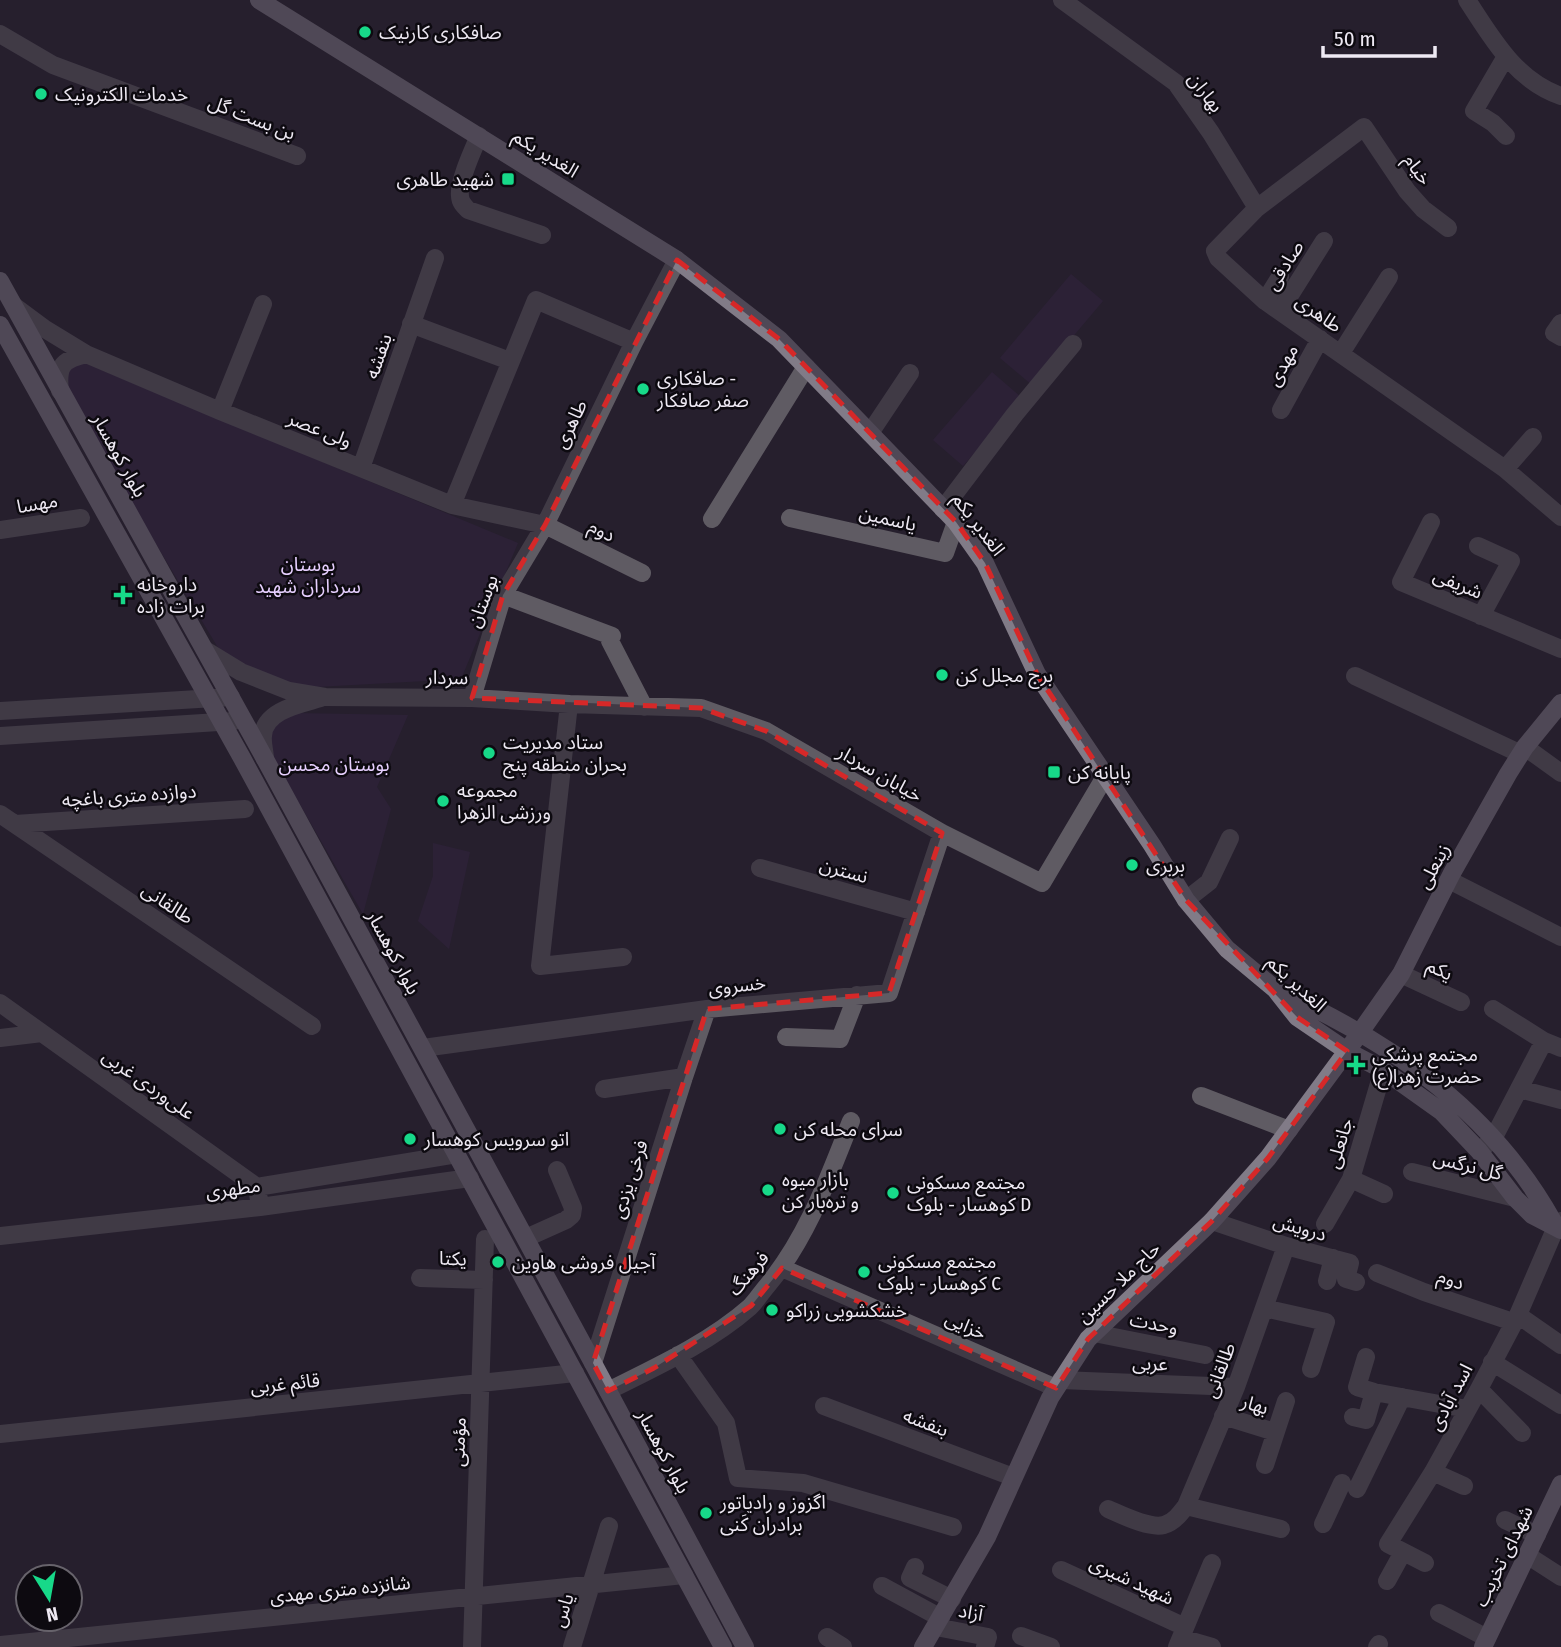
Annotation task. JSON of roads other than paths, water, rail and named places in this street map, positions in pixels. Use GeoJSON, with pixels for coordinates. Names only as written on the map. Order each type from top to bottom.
{"type":"FeatureCollection","features":[{"type":"Feature","properties":{"kind":"street","name":"الغدیر یکم"},"geometry":{"type":"LineString","coordinates":[[259,0],[677,260],[779,339],[956,523],[985,563],[1037,674],[1186,900],[1227,949],[1275,989],[1297,1017],[1347,1051],[1383,1070],[1442,1112],[1479,1151],[1515,1198],[1532,1215],[1559,1226]]}},
{"type":"Feature","properties":{"kind":"street","name":"بهاران"},"geometry":{"type":"LineString","coordinates":[[1062,0],[1176,82],[1257,208]]}},
{"type":"Feature","properties":{"kind":"street"},"geometry":{"type":"LineString","coordinates":[[1467,0],[1505,58],[1532,81],[1561,96]]}},
{"type":"Feature","properties":{"kind":"street","name":"بن بست گل"},"geometry":{"type":"LineString","coordinates":[[0,34],[53,65],[297,156]]}},
{"type":"Feature","properties":{"kind":"street"},"geometry":{"type":"LineString","coordinates":[[1505,58],[1474,111],[1493,123],[1506,136]]}},
{"type":"Feature","properties":{"kind":"street","name":"طاهری"},"geometry":{"type":"LineString","coordinates":[[1364,127],[1257,208],[1215,251],[1217,258],[1265,301],[1505,469],[1561,517]]}},
{"type":"Feature","properties":{"kind":"street","name":"خیام"},"geometry":{"type":"LineString","coordinates":[[1364,127],[1407,191],[1423,209],[1448,228]]}},
{"type":"Feature","properties":{"kind":"street"},"geometry":{"type":"LineString","coordinates":[[479,136],[459,192],[463,206],[468,211],[542,235]]}},
{"type":"Feature","properties":{"kind":"street","name":"صادقی"},"geometry":{"type":"LineString","coordinates":[[1280,311],[1324,242]]}},
{"type":"Feature","properties":{"kind":"street","name":"بنفشه"},"geometry":{"type":"LineString","coordinates":[[361,468],[435,258]]}},
{"type":"Feature","properties":{"kind":"street","name":"طاهری"},"geometry":{"type":"LineString","coordinates":[[545,525],[677,260]]}},
{"type":"Feature","properties":{"kind":"street"},"geometry":{"type":"LineString","coordinates":[[1265,301],[1280,277]]}},
{"type":"Feature","properties":{"kind":"street"},"geometry":{"type":"LineString","coordinates":[[1341,353],[1389,277]]}},
{"type":"Feature","properties":{"kind":"street","name":"بلوار کوهسار"},"geometry":{"type":"LineString","coordinates":[[0,281],[265,759],[745,1647]]}},
{"type":"Feature","properties":{"kind":"street"},"geometry":{"type":"LineString","coordinates":[[452,505],[536,300],[634,342]]}},
{"type":"Feature","properties":{"kind":"street"},"geometry":{"type":"LineString","coordinates":[[220,411],[263,304]]}},
{"type":"Feature","properties":{"kind":"street","name":"ولی عصر"},"geometry":{"type":"LineString","coordinates":[[13,305],[86,354],[220,411],[452,505],[545,525]]}},
{"type":"Feature","properties":{"kind":"street"},"geometry":{"type":"LineString","coordinates":[[411,324],[510,361]]}},
{"type":"Feature","properties":{"kind":"street"},"geometry":{"type":"LineString","coordinates":[[0,325],[221,721],[723,1647]]}},
{"type":"Feature","properties":{"kind":"street","name":"مهدی"},"geometry":{"type":"LineString","coordinates":[[1281,410],[1320,339]]}},
{"type":"Feature","properties":{"kind":"street"},"geometry":{"type":"LineString","coordinates":[[943,509],[1015,414],[1073,344]]}},
{"type":"Feature","properties":{"kind":"street"},"geometry":{"type":"LineString","coordinates":[[60,391],[61,368],[66,361],[86,354]]}},
{"type":"Feature","properties":{"kind":"street"},"geometry":{"type":"LineString","coordinates":[[712,519],[806,367]]}},
{"type":"Feature","properties":{"kind":"street"},"geometry":{"type":"LineString","coordinates":[[870,433],[910,373]]}},
{"type":"Feature","properties":{"kind":"street"},"geometry":{"type":"LineString","coordinates":[[1505,469],[1533,437]]}},
{"type":"Feature","properties":{"kind":"street","name":"یاسمین"},"geometry":{"type":"LineString","coordinates":[[790,517],[945,553],[956,523]]}},
{"type":"Feature","properties":{"kind":"street","name":"مهسا"},"geometry":{"type":"LineString","coordinates":[[0,530],[81,518]]}},
{"type":"Feature","properties":{"kind":"street","name":"شریفی"},"geometry":{"type":"LineString","coordinates":[[1431,522],[1401,582],[1561,649]]}},
{"type":"Feature","properties":{"kind":"street","name":"دوم"},"geometry":{"type":"LineString","coordinates":[[545,525],[642,573]]}},
{"type":"Feature","properties":{"kind":"street","name":"بوستان"},"geometry":{"type":"LineString","coordinates":[[472,698],[503,595],[545,525]]}},
{"type":"Feature","properties":{"kind":"street"},"geometry":{"type":"LineString","coordinates":[[1478,545],[1511,561],[1482,616]]}},
{"type":"Feature","properties":{"kind":"street"},"geometry":{"type":"LineString","coordinates":[[503,595],[611,638],[644,707]]}},
{"type":"Feature","properties":{"kind":"street","name":"سردار"},"geometry":{"type":"LineString","coordinates":[[205,650],[240,672],[289,691],[324,697],[472,698],[569,704]]}},
{"type":"Feature","properties":{"kind":"street"},"geometry":{"type":"LineString","coordinates":[[1355,676],[1523,751],[1561,773]]}},
{"type":"Feature","properties":{"kind":"street"},"geometry":{"type":"LineString","coordinates":[[0,711],[231,697]]}},
{"type":"Feature","properties":{"kind":"street","name":"سردار"},"geometry":{"type":"LineString","coordinates":[[265,759],[263,736],[265,727],[272,718],[291,708],[324,697]]}},
{"type":"Feature","properties":{"kind":"street","name":"زینعلی"},"geometry":{"type":"LineString","coordinates":[[1347,1051],[1401,974],[1448,880],[1507,774],[1561,703]]}},
{"type":"Feature","properties":{"kind":"street"},"geometry":{"type":"LineString","coordinates":[[569,704],[540,966],[623,957]]}},
{"type":"Feature","properties":{"kind":"street","name":"خیابان سردار"},"geometry":{"type":"LineString","coordinates":[[569,704],[701,708],[766,731],[942,833],[1042,883],[1106,775]]}},
{"type":"Feature","properties":{"kind":"street"},"geometry":{"type":"LineString","coordinates":[[0,736],[244,721]]}},
{"type":"Feature","properties":{"kind":"street","name":"دوازده متری باغچه"},"geometry":{"type":"LineString","coordinates":[[7,819],[245,808]]}},
{"type":"Feature","properties":{"kind":"street","name":"طالقانی"},"geometry":{"type":"LineString","coordinates":[[7,819],[312,1026]]}},
{"type":"Feature","properties":{"kind":"street","name":"خسروی"},"geometry":{"type":"LineString","coordinates":[[422,1048],[707,1009],[889,993],[942,833]]}},
{"type":"Feature","properties":{"kind":"street"},"geometry":{"type":"LineString","coordinates":[[1186,900],[1209,882],[1230,838]]}},
{"type":"Feature","properties":{"kind":"street","name":"نسترن"},"geometry":{"type":"LineString","coordinates":[[760,868],[916,912]]}},
{"type":"Feature","properties":{"kind":"street"},"geometry":{"type":"LineString","coordinates":[[1448,880],[1561,937]]}},
{"type":"Feature","properties":{"kind":"street","name":"یکم"},"geometry":{"type":"LineString","coordinates":[[1401,974],[1461,1002]]}},
{"type":"Feature","properties":{"kind":"street"},"geometry":{"type":"LineString","coordinates":[[1275,989],[1306,1003],[1404,1059],[1453,1098],[1494,1137],[1559,1226]]}},
{"type":"Feature","properties":{"kind":"street"},"geometry":{"type":"LineString","coordinates":[[786,1037],[840,1039],[857,995]]}},
{"type":"Feature","properties":{"kind":"street","name":"علی‌وردی غربی"},"geometry":{"type":"LineString","coordinates":[[0,1003],[257,1186]]}},
{"type":"Feature","properties":{"kind":"street","name":"فرخی یزدی"},"geometry":{"type":"LineString","coordinates":[[593,1363],[707,1009]]}},
{"type":"Feature","properties":{"kind":"street"},"geometry":{"type":"LineString","coordinates":[[1493,1009],[1544,1041],[1561,1048]]}},
{"type":"Feature","properties":{"kind":"street"},"geometry":{"type":"LineString","coordinates":[[0,1038],[42,1033]]}},
{"type":"Feature","properties":{"kind":"street"},"geometry":{"type":"LineString","coordinates":[[1479,1151],[1494,1137],[1544,1041]]}},
{"type":"Feature","properties":{"kind":"street","name":"حاج ملا حسین"},"geometry":{"type":"LineString","coordinates":[[923,1647],[987,1537],[1049,1398],[1088,1339],[1212,1221],[1268,1158],[1347,1051]]}},
{"type":"Feature","properties":{"kind":"street","name":"جانعلی"},"geometry":{"type":"LineString","coordinates":[[1325,1224],[1351,1179],[1383,1070]]}},
{"type":"Feature","properties":{"kind":"street"},"geometry":{"type":"LineString","coordinates":[[604,1089],[684,1077]]}},
{"type":"Feature","properties":{"kind":"street"},"geometry":{"type":"LineString","coordinates":[[1519,1089],[1561,1100]]}},
{"type":"Feature","properties":{"kind":"street"},"geometry":{"type":"LineString","coordinates":[[1201,1096],[1289,1130]]}},
{"type":"Feature","properties":{"kind":"street","name":"فرهنگ"},"geometry":{"type":"LineString","coordinates":[[608,1391],[678,1355],[718,1331],[751,1306],[782,1268],[806,1229],[851,1121]]}},
{"type":"Feature","properties":{"kind":"street","name":"مطهری"},"geometry":{"type":"LineString","coordinates":[[257,1186],[457,1154]]}},
{"type":"Feature","properties":{"kind":"street"},"geometry":{"type":"LineString","coordinates":[[526,1238],[572,1215],[573,1208],[558,1170]]}},
{"type":"Feature","properties":{"kind":"street","name":"گل نرگس"},"geometry":{"type":"LineString","coordinates":[[1412,1172],[1515,1198]]}},
{"type":"Feature","properties":{"kind":"street","name":"مطهری"},"geometry":{"type":"LineString","coordinates":[[0,1236],[260,1207],[470,1178]]}},
{"type":"Feature","properties":{"kind":"street"},"geometry":{"type":"LineString","coordinates":[[1351,1179],[1384,1194]]}},
{"type":"Feature","properties":{"kind":"street"},"geometry":{"type":"LineString","coordinates":[[257,1186],[260,1207]]}},
{"type":"Feature","properties":{"kind":"street","name":"درویش"},"geometry":{"type":"LineString","coordinates":[[1212,1221],[1286,1246],[1350,1263],[1346,1279],[1356,1282]]}},
{"type":"Feature","properties":{"kind":"street","name":"اسد آبادی"},"geometry":{"type":"LineString","coordinates":[[1403,1552],[1388,1544],[1433,1472],[1479,1389],[1559,1226]]}},
{"type":"Feature","properties":{"kind":"street","name":"مؤمنی"},"geometry":{"type":"LineString","coordinates":[[472,1647],[485,1239]]}},
{"type":"Feature","properties":{"kind":"street","name":"طالقانی"},"geometry":{"type":"LineString","coordinates":[[1186,1506],[1236,1387],[1286,1246]]}},
{"type":"Feature","properties":{"kind":"street"},"geometry":{"type":"LineString","coordinates":[[1327,1281],[1333,1258]]}},
{"type":"Feature","properties":{"kind":"street","name":"خزایی"},"geometry":{"type":"LineString","coordinates":[[782,1268],[1058,1384]]}},
{"type":"Feature","properties":{"kind":"street","name":"دوم"},"geometry":{"type":"LineString","coordinates":[[1377,1273],[1424,1292],[1515,1318],[1561,1345]]}},
{"type":"Feature","properties":{"kind":"street","name":"یکتا"},"geometry":{"type":"LineString","coordinates":[[420,1278],[484,1280]]}},
{"type":"Feature","properties":{"kind":"street"},"geometry":{"type":"LineString","coordinates":[[1264,1308],[1326,1322],[1311,1369]]}},
{"type":"Feature","properties":{"kind":"street","name":"وحدت"},"geometry":{"type":"LineString","coordinates":[[1094,1333],[1205,1355]]}},
{"type":"Feature","properties":{"kind":"street"},"geometry":{"type":"LineString","coordinates":[[678,1355],[726,1423],[738,1478],[803,1483],[953,1527]]}},
{"type":"Feature","properties":{"kind":"street"},"geometry":{"type":"LineString","coordinates":[[1366,1357],[1357,1387],[1467,1409]]}},
{"type":"Feature","properties":{"kind":"street"},"geometry":{"type":"LineString","coordinates":[[1492,1362],[1561,1405]]}},
{"type":"Feature","properties":{"kind":"street","name":"قائم غربی"},"geometry":{"type":"LineString","coordinates":[[0,1434],[575,1373]]}},
{"type":"Feature","properties":{"kind":"street","name":"عربی"},"geometry":{"type":"LineString","coordinates":[[1058,1384],[1236,1387]]}},
{"type":"Feature","properties":{"kind":"street"},"geometry":{"type":"LineString","coordinates":[[1479,1389],[1522,1433]]}},
{"type":"Feature","properties":{"kind":"street"},"geometry":{"type":"LineString","coordinates":[[1353,1417],[1366,1420],[1374,1392]]}},
{"type":"Feature","properties":{"kind":"street"},"geometry":{"type":"LineString","coordinates":[[1323,1524],[1350,1486],[1402,1397]]}},
{"type":"Feature","properties":{"kind":"street"},"geometry":{"type":"LineString","coordinates":[[1265,1465],[1286,1401]]}},
{"type":"Feature","properties":{"kind":"street","name":"بنفشه"},"geometry":{"type":"LineString","coordinates":[[824,1406],[1013,1477]]}},
{"type":"Feature","properties":{"kind":"street","name":"بهار"},"geometry":{"type":"LineString","coordinates":[[1223,1416],[1275,1432]]}},
{"type":"Feature","properties":{"kind":"street"},"geometry":{"type":"LineString","coordinates":[[1433,1472],[1464,1486]]}},
{"type":"Feature","properties":{"kind":"street","name":"شهدای تخریب"},"geometry":{"type":"LineString","coordinates":[[1485,1642],[1536,1535],[1556,1509],[1561,1484]]}},
{"type":"Feature","properties":{"kind":"street"},"geometry":{"type":"LineString","coordinates":[[1108,1509],[1151,1525],[1163,1525],[1176,1518],[1186,1506],[1281,1529]]}},
{"type":"Feature","properties":{"kind":"street"},"geometry":{"type":"LineString","coordinates":[[1505,1520],[1536,1535]]}},
{"type":"Feature","properties":{"kind":"street","name":"یاس"},"geometry":{"type":"LineString","coordinates":[[572,1647],[609,1527]]}},
{"type":"Feature","properties":{"kind":"street"},"geometry":{"type":"LineString","coordinates":[[1388,1581],[1403,1552],[1425,1563]]}},
{"type":"Feature","properties":{"kind":"street"},"geometry":{"type":"LineString","coordinates":[[1527,1555],[1561,1577]]}},
{"type":"Feature","properties":{"kind":"street"},"geometry":{"type":"LineString","coordinates":[[1181,1637],[1212,1563]]}},
{"type":"Feature","properties":{"kind":"street"},"geometry":{"type":"LineString","coordinates":[[915,1567],[910,1578],[952,1599]]}},
{"type":"Feature","properties":{"kind":"street","name":"شهید شیری"},"geometry":{"type":"LineString","coordinates":[[1061,1570],[1181,1637],[1212,1647]]}},
{"type":"Feature","properties":{"kind":"street","name":"شانزده متری مهدی"},"geometry":{"type":"LineString","coordinates":[[0,1645],[684,1575]]}},
{"type":"Feature","properties":{"kind":"street"},"geometry":{"type":"LineString","coordinates":[[882,1586],[938,1622]]}},
{"type":"Feature","properties":{"kind":"street"},"geometry":{"type":"LineString","coordinates":[[1439,1613],[1485,1642]]}},
{"type":"Feature","properties":{"kind":"street","name":"آزاد"},"geometry":{"type":"LineString","coordinates":[[938,1622],[988,1637],[985,1647]]}},
{"type":"Feature","properties":{"kind":"street"},"geometry":{"type":"LineString","coordinates":[[1021,1636],[1051,1647]]}},
{"type":"Feature","properties":{"kind":"street"},"geometry":{"type":"LineString","coordinates":[[827,1637],[843,1647]]}},
{"type":"Feature","properties":{"kind":"place","name":"صافکاری کارنیک"},"geometry":{"type":"Point","coordinates":[365,32]}},
{"type":"Feature","properties":{"kind":"place","name":"خدمات الکترونیک"},"geometry":{"type":"Point","coordinates":[41,94]}},
{"type":"Feature","properties":{"kind":"place","name":"شهید طاهری"},"geometry":{"type":"Point","coordinates":[508,179]}},
{"type":"Feature","properties":{"kind":"place","name":"صافکاری - صفر صافکار"},"geometry":{"type":"Point","coordinates":[643,389]}},
{"type":"Feature","properties":{"kind":"place","name":"داروخانه برات زاده"},"geometry":{"type":"Point","coordinates":[123,595]}},
{"type":"Feature","properties":{"kind":"place","name":"برج مجلل کن"},"geometry":{"type":"Point","coordinates":[942,675]}},
{"type":"Feature","properties":{"kind":"place","name":"ستاد مدیریت بحران منطقه پنج"},"geometry":{"type":"Point","coordinates":[489,753]}},
{"type":"Feature","properties":{"kind":"place","name":"پایانه کن"},"geometry":{"type":"Point","coordinates":[1054,772]}},
{"type":"Feature","properties":{"kind":"place","name":"مجموعه ورزشی الزهرا"},"geometry":{"type":"Point","coordinates":[443,801]}},
{"type":"Feature","properties":{"kind":"place","name":"بربری"},"geometry":{"type":"Point","coordinates":[1132,865]}},
{"type":"Feature","properties":{"kind":"place","name":"مجتمع پرشکی حضرت زهرا(ع)"},"geometry":{"type":"Point","coordinates":[1356,1065]}},
{"type":"Feature","properties":{"kind":"place","name":"سرای محله کن"},"geometry":{"type":"Point","coordinates":[780,1129]}},
{"type":"Feature","properties":{"kind":"place","name":"اتو سرویس کوهسار"},"geometry":{"type":"Point","coordinates":[410,1139]}},
{"type":"Feature","properties":{"kind":"place","name":"بازار میوه و تره‌بار کن"},"geometry":{"type":"Point","coordinates":[768,1190]}},
{"type":"Feature","properties":{"kind":"place","name":"مجتمع مسکونی کوهسار - بلوک D"},"geometry":{"type":"Point","coordinates":[893,1193]}},
{"type":"Feature","properties":{"kind":"place","name":"آجیل فروشی هاوین"},"geometry":{"type":"Point","coordinates":[498,1262]}},
{"type":"Feature","properties":{"kind":"place","name":"مجتمع مسکونی کوهسار - بلوک C"},"geometry":{"type":"Point","coordinates":[864,1272]}},
{"type":"Feature","properties":{"kind":"place","name":"خشکشویی زراکو"},"geometry":{"type":"Point","coordinates":[772,1310]}},
{"type":"Feature","properties":{"kind":"place","name":"اگزوز و رادیاتور برادران کَنی"},"geometry":{"type":"Point","coordinates":[706,1513]}},
{"type":"Feature","properties":{"kind":"park label","name":"بوستان سرداران شهید"},"geometry":{"type":"Point","coordinates":[308,575]}},
{"type":"Feature","properties":{"kind":"park label","name":"بوستان محسن"},"geometry":{"type":"Point","coordinates":[334,764]}}]}
